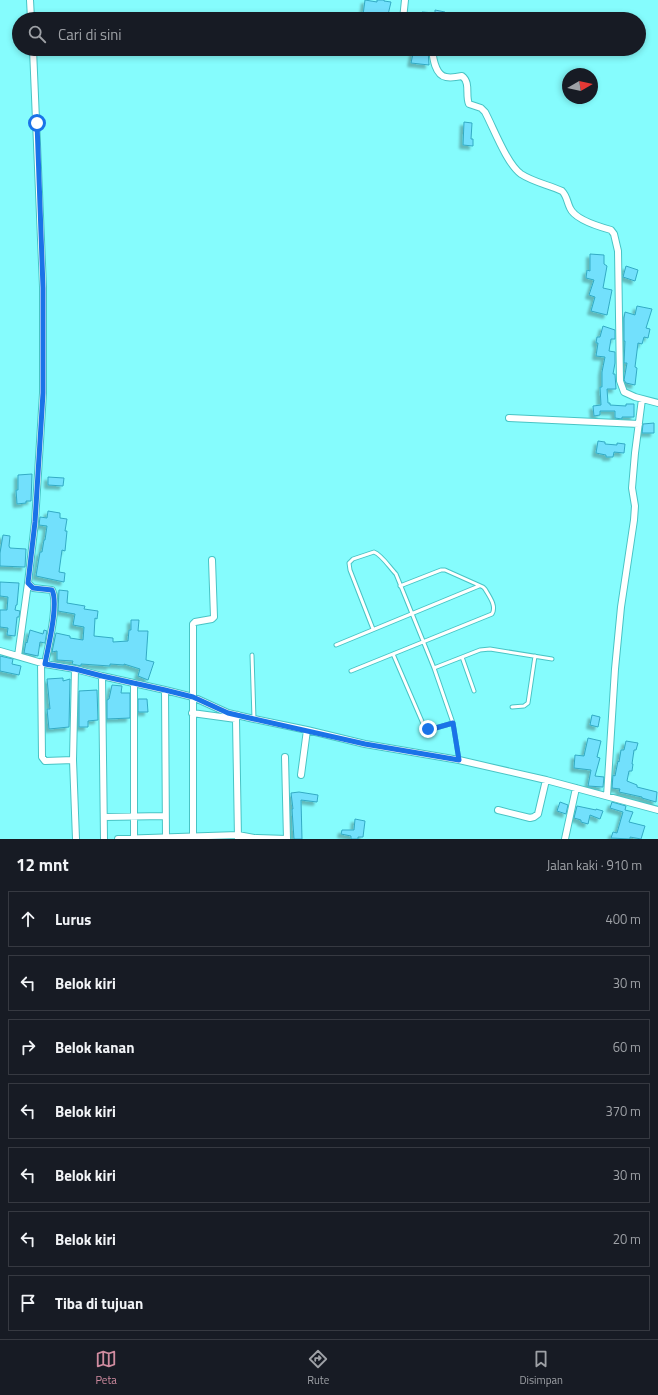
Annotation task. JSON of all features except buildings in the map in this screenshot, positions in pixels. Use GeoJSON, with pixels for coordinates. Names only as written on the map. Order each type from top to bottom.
{"type":"FeatureCollection","features":[{"type":"Feature","properties":{"kind":"street"},"geometry":{"type":"LineString","coordinates":[[30,0],[31,12]]}},
{"type":"Feature","properties":{"kind":"street"},"geometry":{"type":"LineString","coordinates":[[404,12],[405,0]]}},
{"type":"Feature","properties":{"kind":"street"},"geometry":{"type":"LineString","coordinates":[[18,656],[35,522],[43,386],[43,288],[33,56]]}},
{"type":"Feature","properties":{"kind":"street"},"geometry":{"type":"LineString","coordinates":[[434,56],[440,74],[445,77],[462,76],[466,79],[467,99],[469,104],[481,108],[485,112],[512,164],[520,174],[534,181],[562,191],[565,194],[573,214],[580,219],[611,230],[614,234],[618,251],[620,381],[624,392],[635,397],[658,403]]}},
{"type":"Feature","properties":{"kind":"street"},"geometry":{"type":"LineString","coordinates":[[607,796],[615,669],[621,607],[634,520],[635,506],[632,488],[642,399]]}},
{"type":"Feature","properties":{"kind":"street"},"geometry":{"type":"LineString","coordinates":[[509,418],[639,424]]}},
{"type":"Feature","properties":{"kind":"street"},"geometry":{"type":"LineString","coordinates":[[193,837],[193,624],[195,622],[212,619],[214,617],[212,560]]}},
{"type":"Feature","properties":{"kind":"street"},"geometry":{"type":"LineString","coordinates":[[28,583],[33,588],[52,590],[54,595],[55,608],[43,663],[42,758],[45,761],[73,760]]}},
{"type":"Feature","properties":{"kind":"street"},"geometry":{"type":"LineString","coordinates":[[0,650],[43,663],[75,669],[193,697],[237,717]]}},
{"type":"Feature","properties":{"kind":"street"},"geometry":{"type":"LineString","coordinates":[[75,669],[73,760],[76,839]]}},
{"type":"Feature","properties":{"kind":"street"},"geometry":{"type":"LineString","coordinates":[[102,676],[104,839]]}},
{"type":"Feature","properties":{"kind":"street"},"geometry":{"type":"LineString","coordinates":[[134,683],[134,838]]}},
{"type":"Feature","properties":{"kind":"street"},"geometry":{"type":"LineString","coordinates":[[165,690],[166,838]]}},
{"type":"Feature","properties":{"kind":"street"},"geometry":{"type":"LineString","coordinates":[[192,713],[254,719],[365,744],[459,760],[546,780],[658,810]]}},
{"type":"Feature","properties":{"kind":"street"},"geometry":{"type":"LineString","coordinates":[[237,717],[238,837]]}},
{"type":"Feature","properties":{"kind":"street"},"geometry":{"type":"LineString","coordinates":[[301,775],[307,730]]}},
{"type":"Feature","properties":{"kind":"street"},"geometry":{"type":"LineString","coordinates":[[118,839],[238,837],[287,839],[285,757]]}},
{"type":"Feature","properties":{"kind":"street"},"geometry":{"type":"LineString","coordinates":[[498,810],[530,818],[534,817],[538,814],[546,780]]}},
{"type":"Feature","properties":{"kind":"street"},"geometry":{"type":"LineString","coordinates":[[565,839],[576,788]]}},
{"type":"Feature","properties":{"kind":"street"},"geometry":{"type":"LineString","coordinates":[[104,817],[165,816]]}},
{"type":"Feature","properties":{"kind":"lane"},"geometry":{"type":"LineString","coordinates":[[373,629],[350,570],[349,563],[350,561],[374,552],[379,554],[384,562],[396,574],[412,613],[434,668],[453,723],[459,760]]}},
{"type":"Feature","properties":{"kind":"lane"},"geometry":{"type":"LineString","coordinates":[[351,671],[492,614],[494,610],[486,589],[445,570],[441,570],[400,586]]}},
{"type":"Feature","properties":{"kind":"lane"},"geometry":{"type":"LineString","coordinates":[[336,645],[480,586]]}},
{"type":"Feature","properties":{"kind":"lane"},"geometry":{"type":"LineString","coordinates":[[434,668],[480,650],[490,649],[552,659]]}},
{"type":"Feature","properties":{"kind":"lane"},"geometry":{"type":"LineString","coordinates":[[393,654],[424,726],[428,729],[432,729],[453,723]]}},
{"type":"Feature","properties":{"kind":"lane"},"geometry":{"type":"LineString","coordinates":[[252,655],[254,719]]}},
{"type":"Feature","properties":{"kind":"lane"},"geometry":{"type":"LineString","coordinates":[[512,707],[524,706],[528,703],[535,656]]}},
{"type":"Feature","properties":{"kind":"lane"},"geometry":{"type":"LineString","coordinates":[[462,657],[474,691]]}},
{"type":"Feature","properties":{"kind":"route"},"geometry":{"type":"LineString","coordinates":[[37,123],[43,288],[43,393],[35,522],[28,583],[33,588],[52,590],[54,595],[55,608],[45,664],[75,669],[193,697],[228,713],[365,744],[459,760],[453,723],[428,729]]}}]}
